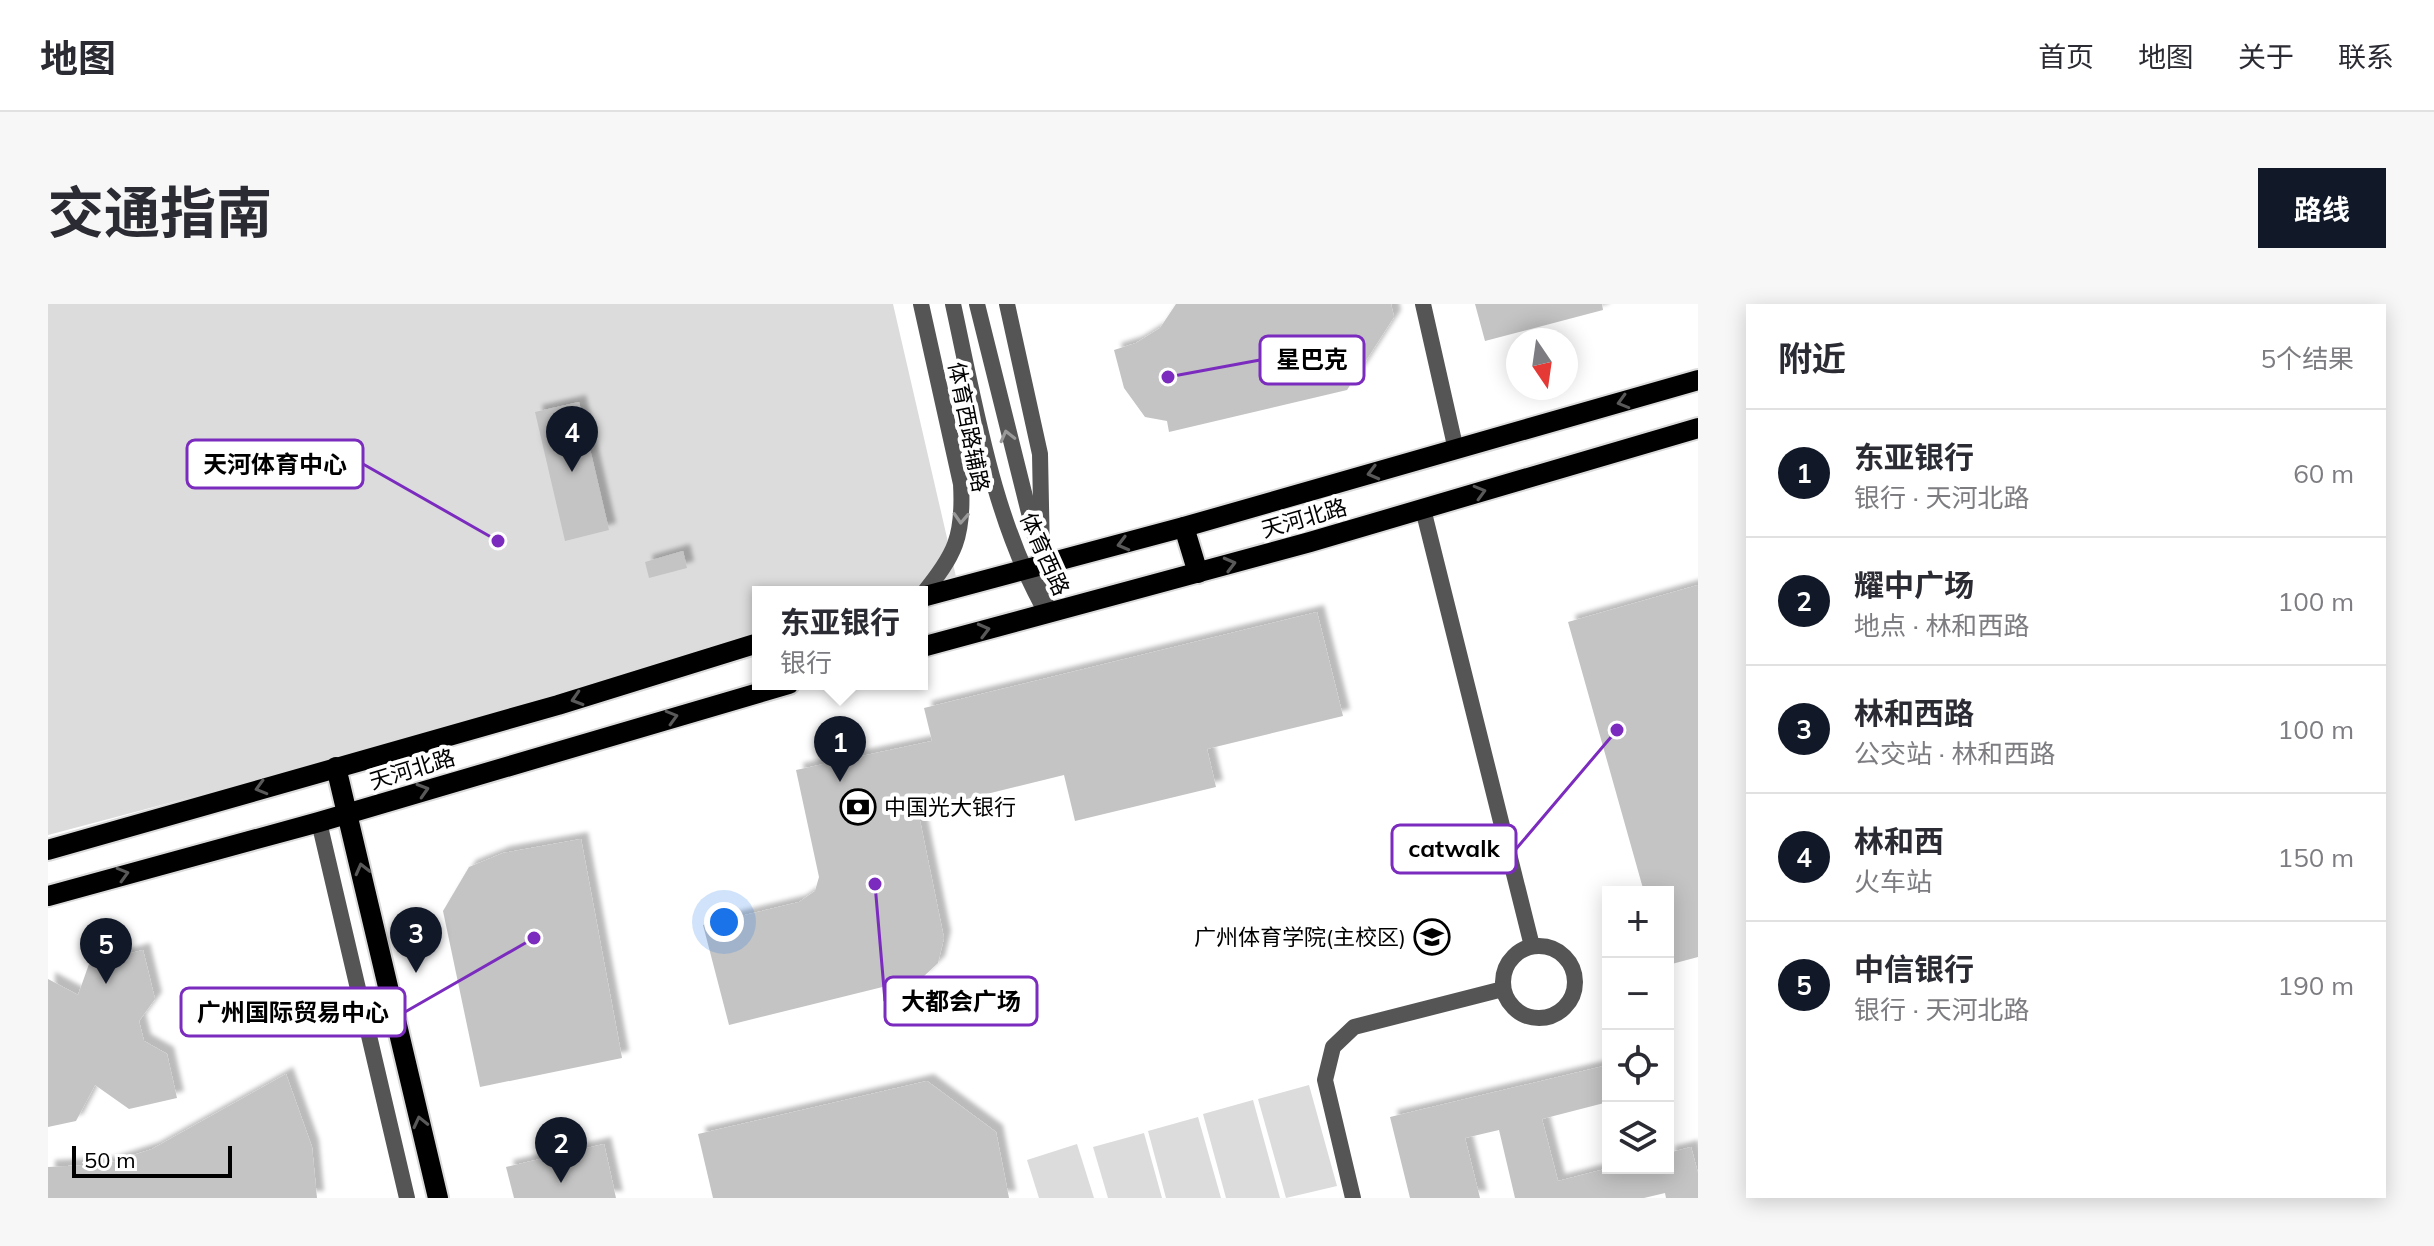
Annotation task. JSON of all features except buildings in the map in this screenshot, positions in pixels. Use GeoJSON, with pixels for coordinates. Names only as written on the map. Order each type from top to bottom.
{"type":"FeatureCollection","features":[{"type":"Feature","properties":{"kind":"main road","name":"天河北路"},"geometry":{"type":"LineString","coordinates":[[928,594],[1184,527],[1698,380]]}},
{"type":"Feature","properties":{"kind":"main road","name":"天河北路"},"geometry":{"type":"LineString","coordinates":[[928,645],[1198,573],[1698,428]]}},
{"type":"Feature","properties":{"kind":"main road"},"geometry":{"type":"LineString","coordinates":[[1184,527],[1198,573]]}},
{"type":"Feature","properties":{"kind":"main road","name":"天河北路"},"geometry":{"type":"LineString","coordinates":[[48,850],[558,705],[752,645]]}},
{"type":"Feature","properties":{"kind":"main road","name":"天河北路"},"geometry":{"type":"LineString","coordinates":[[48,896],[319,822],[768,690]]}},
{"type":"Feature","properties":{"kind":"main road"},"geometry":{"type":"LineString","coordinates":[[336,767],[438,1198]]}},
{"type":"Feature","properties":{"kind":"street","name":"体育西路辅路"},"geometry":{"type":"LineString","coordinates":[[921,304],[961,484],[962,512],[954,553],[928,588]]}},
{"type":"Feature","properties":{"kind":"street","name":"体育西路"},"geometry":{"type":"LineString","coordinates":[[953,304],[987,452],[1033,568],[1047,614]]}},
{"type":"Feature","properties":{"kind":"street","name":"体育西路"},"geometry":{"type":"LineString","coordinates":[[977,304],[1033,568]]}},
{"type":"Feature","properties":{"kind":"street"},"geometry":{"type":"LineString","coordinates":[[1007,304],[1040,454],[1033,568]]}},
{"type":"Feature","properties":{"kind":"street"},"geometry":{"type":"LineString","coordinates":[[1423,304],[1456,450]]}},
{"type":"Feature","properties":{"kind":"street"},"geometry":{"type":"LineString","coordinates":[[1423,509],[1532,946]]}},
{"type":"Feature","properties":{"kind":"street"},"geometry":{"type":"LineString","coordinates":[[319,822],[407,1198]]}},
{"type":"Feature","properties":{"kind":"street"},"geometry":{"type":"LineString","coordinates":[[1532,946],[1548,947],[1569,961],[1575,985],[1565,1008],[1543,1019],[1530,1018],[1511,1006],[1503,989],[1508,962],[1515,954],[1532,946]]}},
{"type":"Feature","properties":{"kind":"street"},"geometry":{"type":"LineString","coordinates":[[1353,1198],[1325,1080],[1333,1047],[1354,1027],[1503,989]]}},
{"type":"Feature","properties":{"kind":"shaded area"},"geometry":{"type":"Polygon","coordinates":[[[48,304],[893,304],[960,594],[928,594],[928,586],[752,586],[752,649],[48,835],[48,304]]]}},
{"type":"Feature","properties":{"kind":"shaded area"},"geometry":{"type":"Polygon","coordinates":[[[1309,1085],[1337,1186],[1286,1198],[1258,1099],[1309,1085]]]}},
{"type":"Feature","properties":{"kind":"shaded area"},"geometry":{"type":"Polygon","coordinates":[[[1253,1100],[1280,1198],[1226,1198],[1203,1114],[1253,1100]]]}},
{"type":"Feature","properties":{"kind":"shaded area"},"geometry":{"type":"Polygon","coordinates":[[[1198,1117],[1221,1198],[1166,1198],[1148,1131],[1198,1117]]]}},
{"type":"Feature","properties":{"kind":"shaded area"},"geometry":{"type":"Polygon","coordinates":[[[1144,1133],[1162,1198],[1108,1198],[1093,1147],[1144,1133]]]}},
{"type":"Feature","properties":{"kind":"shaded area"},"geometry":{"type":"Polygon","coordinates":[[[1077,1144],[1094,1198],[1039,1198],[1027,1160],[1077,1144]]]}},
{"type":"Feature","properties":{"kind":"place","name":"星巴克"},"geometry":{"type":"Point","coordinates":[1168,377]}},
{"type":"Feature","properties":{"kind":"place","name":"林和西"},"geometry":{"type":"Point","coordinates":[572,472]}},
{"type":"Feature","properties":{"kind":"place","name":"天河体育中心"},"geometry":{"type":"Point","coordinates":[498,541]}},
{"type":"Feature","properties":{"kind":"place","name":"catwalk"},"geometry":{"type":"Point","coordinates":[1617,730]}},
{"type":"Feature","properties":{"kind":"place","name":"东亚银行"},"geometry":{"type":"Point","coordinates":[840,782]}},
{"type":"Feature","properties":{"kind":"place","name":"中国光大银行"},"geometry":{"type":"Point","coordinates":[858,807]}},
{"type":"Feature","properties":{"kind":"place","name":"大都会广场"},"geometry":{"type":"Point","coordinates":[875,884]}},
{"type":"Feature","properties":{"kind":"place","name":"广州体育学院(主校区)"},"geometry":{"type":"Point","coordinates":[1432,937]}},
{"type":"Feature","properties":{"kind":"place","name":"广州国际贸易中心"},"geometry":{"type":"Point","coordinates":[534,938]}},
{"type":"Feature","properties":{"kind":"place","name":"林和西路"},"geometry":{"type":"Point","coordinates":[416,973]}},
{"type":"Feature","properties":{"kind":"place","name":"中信银行"},"geometry":{"type":"Point","coordinates":[106,984]}},
{"type":"Feature","properties":{"kind":"place","name":"耀中广场"},"geometry":{"type":"Point","coordinates":[561,1183]}}]}
